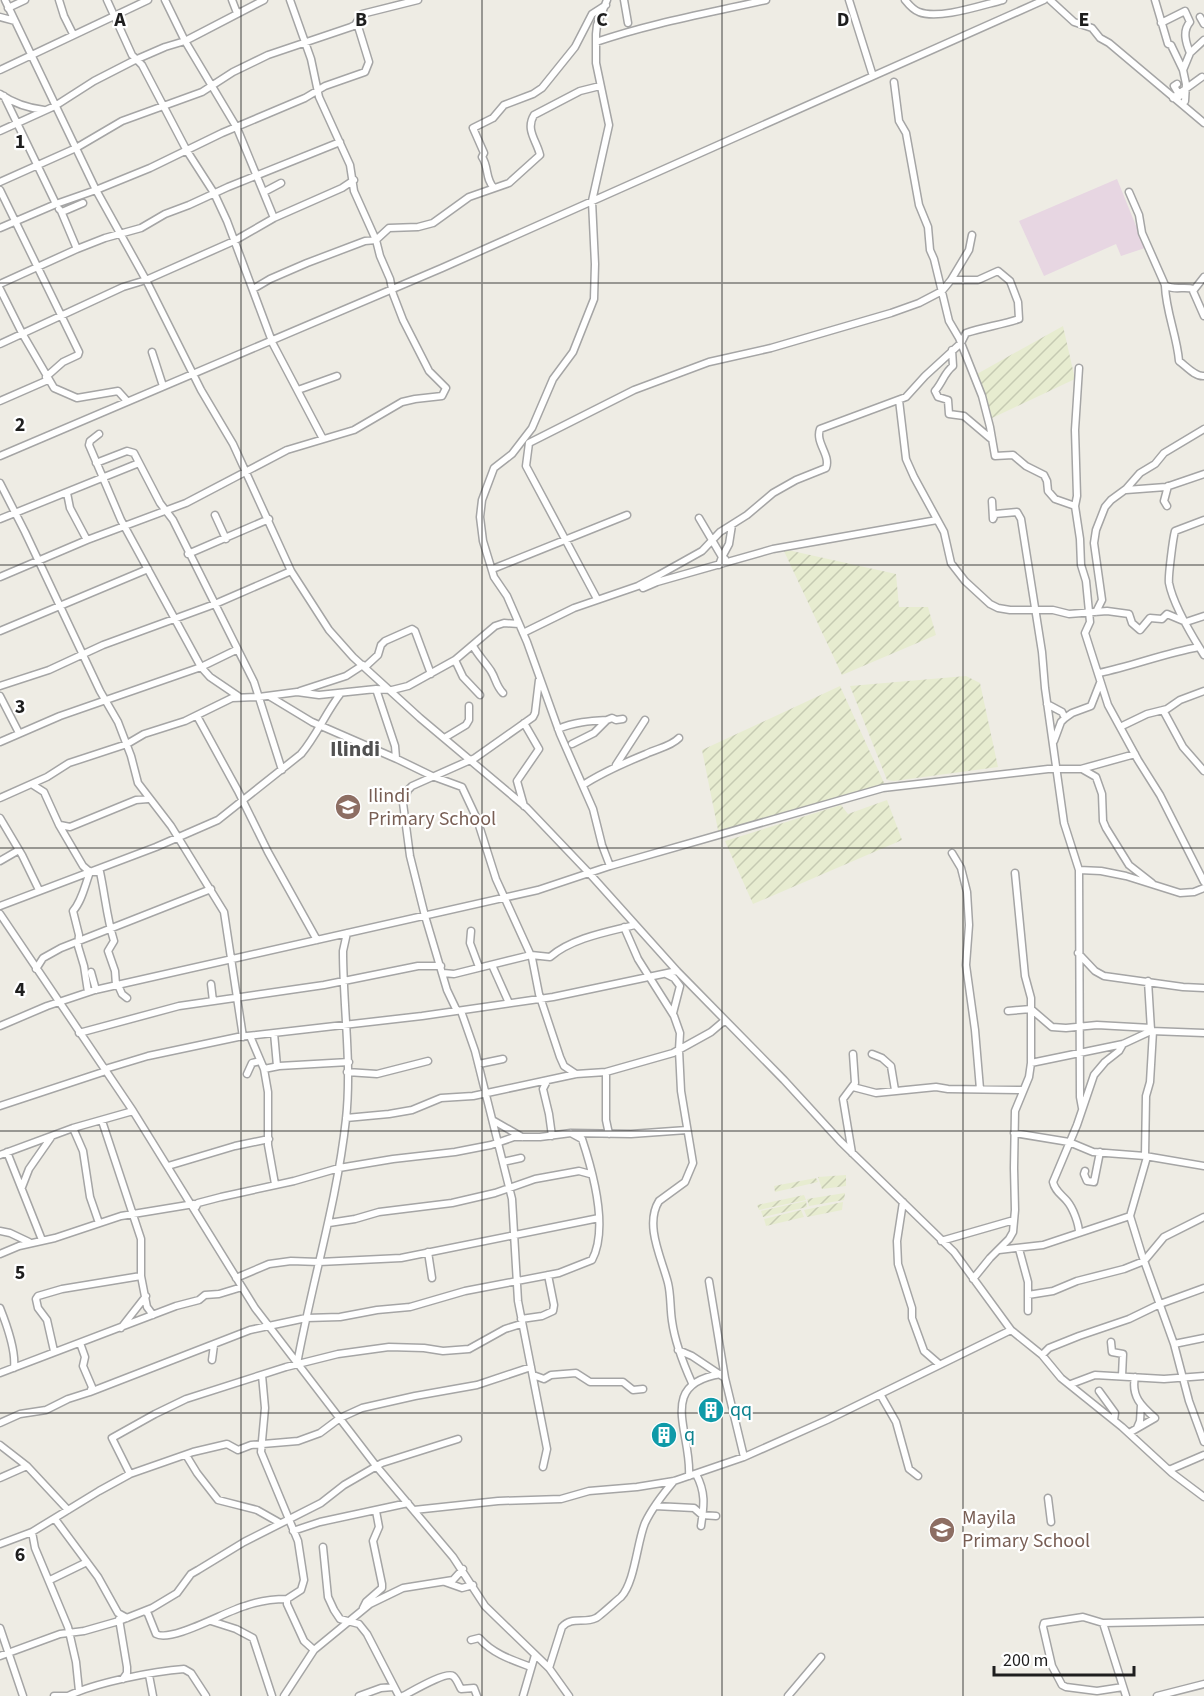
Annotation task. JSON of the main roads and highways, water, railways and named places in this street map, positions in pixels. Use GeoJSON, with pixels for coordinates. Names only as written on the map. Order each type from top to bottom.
{"type":"FeatureCollection","features":[{"type":"Feature","properties":{"kind":"place","name":"Ilindi Primary School"},"geometry":{"type":"Point","coordinates":[348,807]}},
{"type":"Feature","properties":{"kind":"place","name":"qq"},"geometry":{"type":"Point","coordinates":[711,1410]}},
{"type":"Feature","properties":{"kind":"place","name":"q"},"geometry":{"type":"Point","coordinates":[664,1435]}},
{"type":"Feature","properties":{"kind":"place","name":"Mayila Primary School"},"geometry":{"type":"Point","coordinates":[942,1530]}},
{"type":"Feature","properties":{"kind":"district","name":"Ilindi"},"geometry":{"type":"Point","coordinates":[355,749]}}]}
